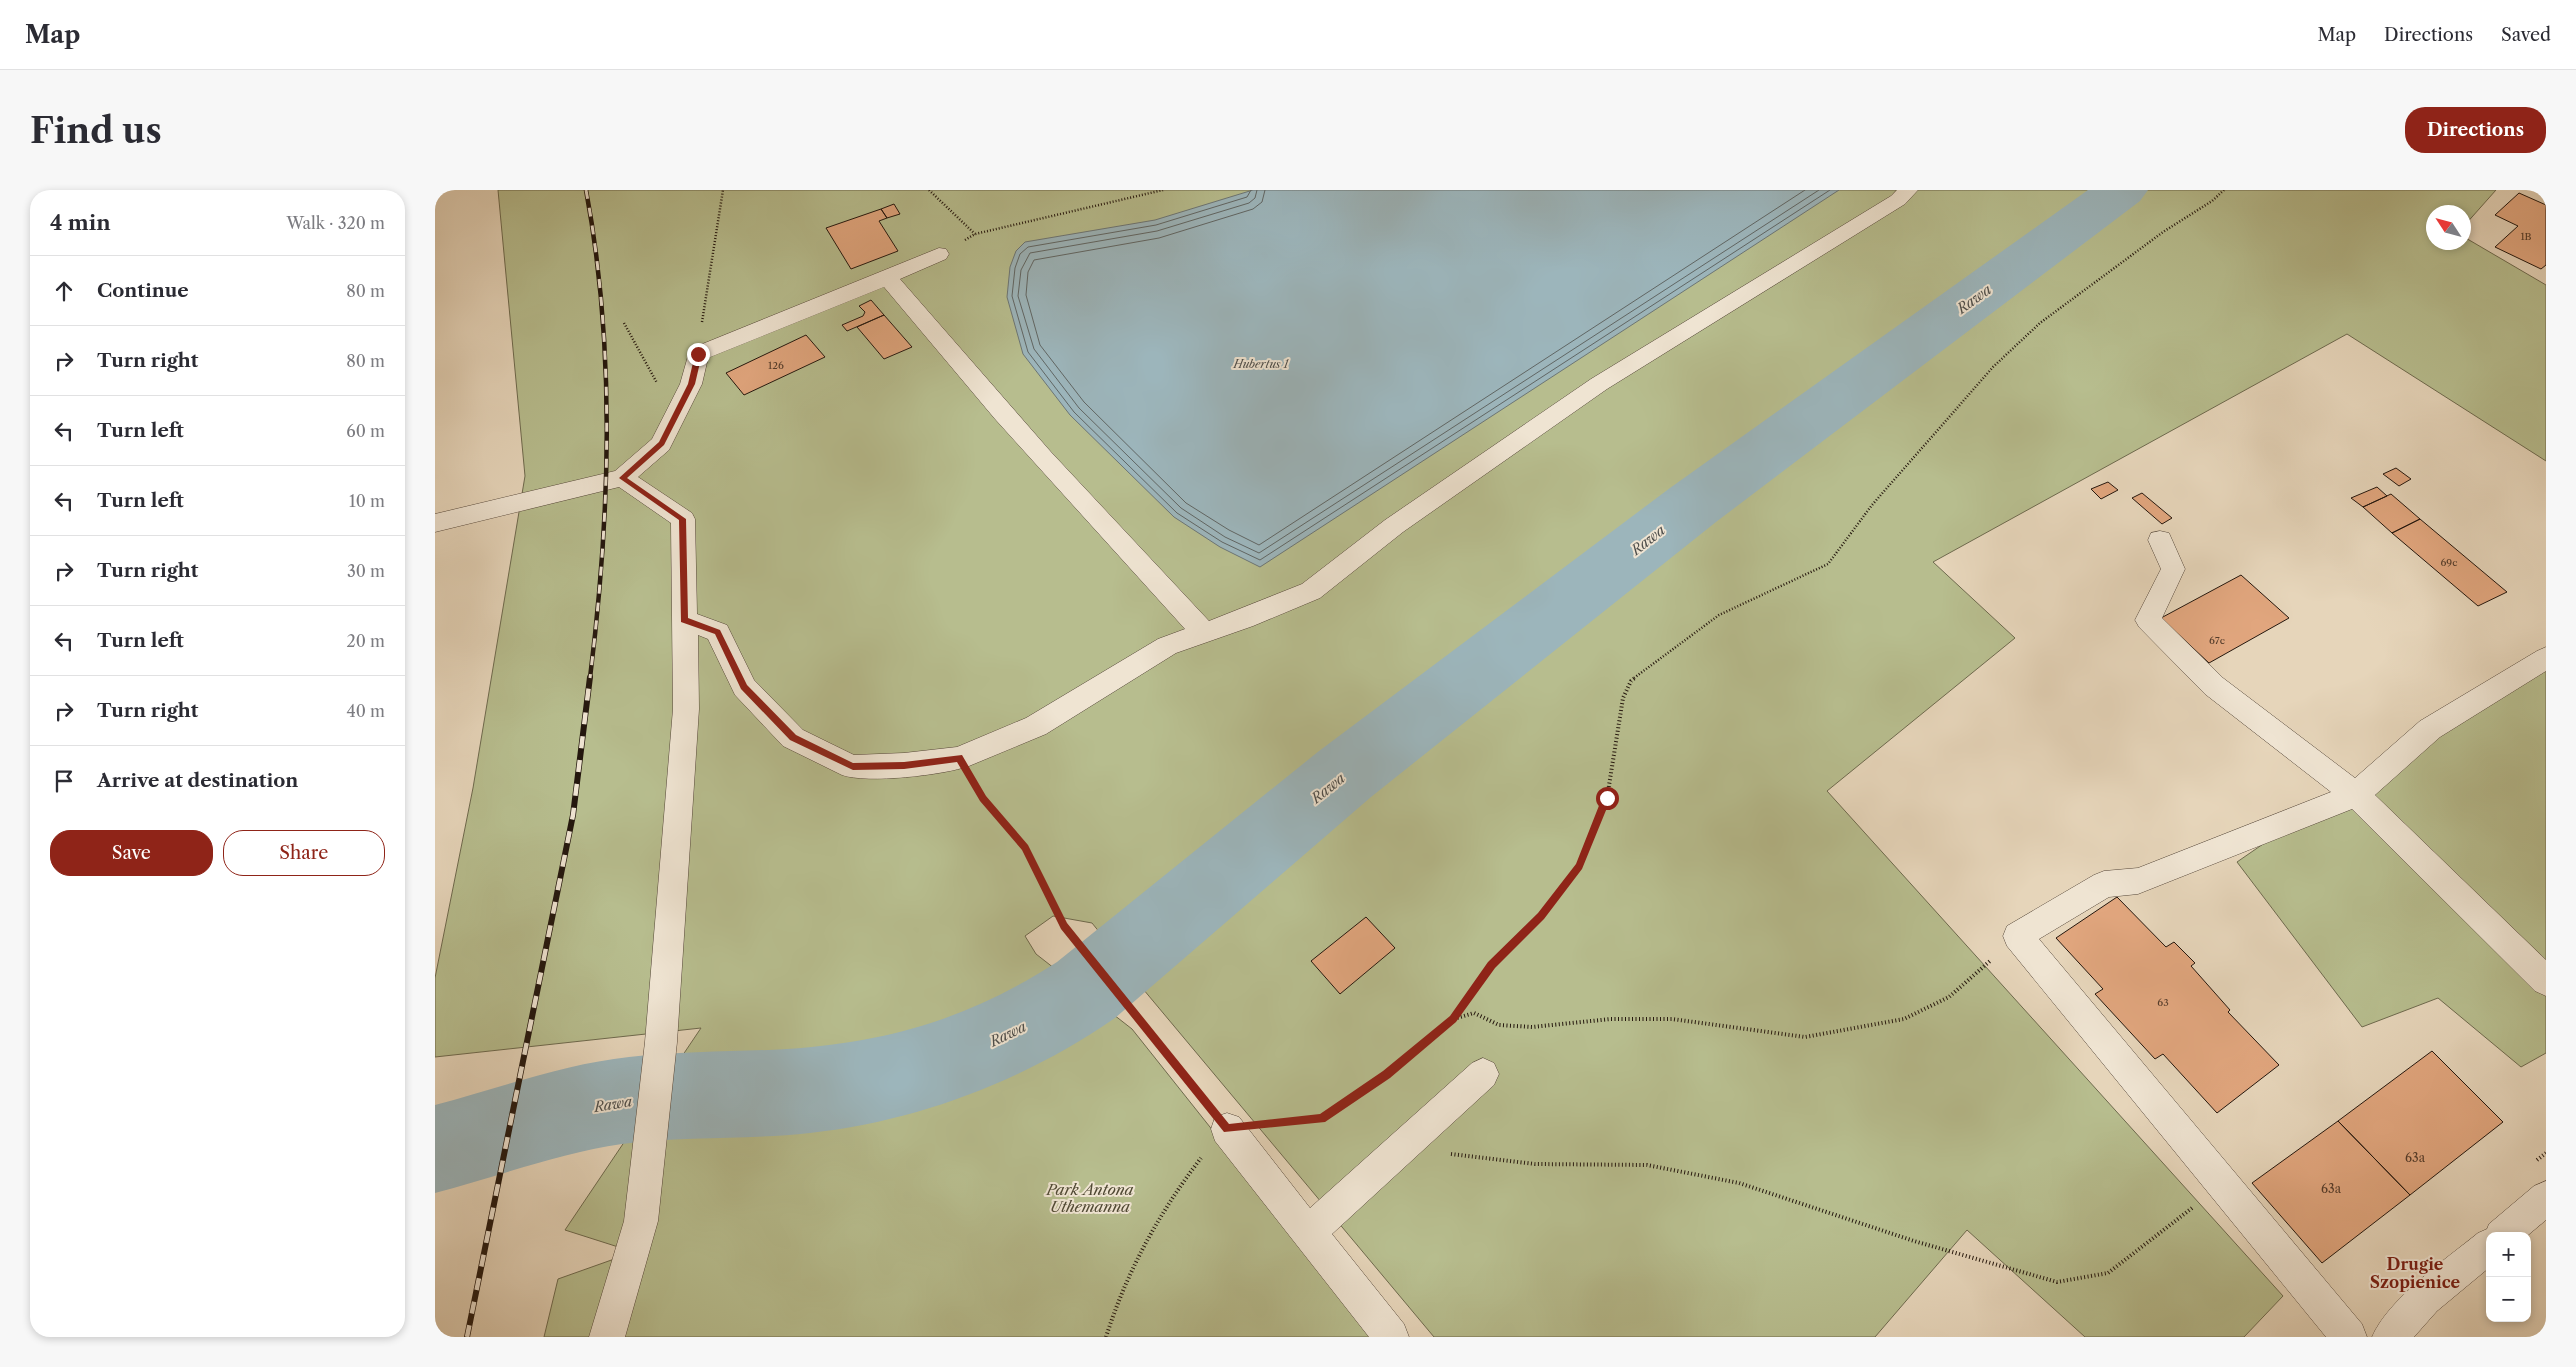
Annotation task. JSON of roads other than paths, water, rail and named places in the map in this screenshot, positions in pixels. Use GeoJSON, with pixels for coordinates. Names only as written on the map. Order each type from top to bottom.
{"type":"FeatureCollection","features":[{"type":"Feature","properties":{"kind":"street"},"geometry":{"type":"LineString","coordinates":[[684,620],[718,632],[744,687],[793,738],[853,767],[904,766],[959,758],[1036,726],[1167,646],[1311,591],[1394,526],[1599,384],[1898,200],[1908,190]]}},
{"type":"Feature","properties":{"kind":"street"},"geometry":{"type":"LineString","coordinates":[[435,522],[622,478],[661,444],[691,384],[698,354],[887,278],[939,254]]}},
{"type":"Feature","properties":{"kind":"street"},"geometry":{"type":"LineString","coordinates":[[887,278],[945,350],[1205,633]]}},
{"type":"Feature","properties":{"kind":"street"},"geometry":{"type":"LineString","coordinates":[[607,1337],[641,1221],[661,1042],[686,709],[683,519],[622,478]]}},
{"type":"Feature","properties":{"kind":"street"},"geometry":{"type":"LineString","coordinates":[[2160,540],[2173,569],[2147,620],[2214,686],[2355,795],[2546,981]]}},
{"type":"Feature","properties":{"kind":"street"},"geometry":{"type":"LineString","coordinates":[[2349,1337],[2018,936],[2103,884],[2137,881],[2355,795],[2430,729],[2546,658]]}},
{"type":"Feature","properties":{"kind":"street"},"geometry":{"type":"LineString","coordinates":[[1310,1231],[1483,1074]]}},
{"type":"Feature","properties":{"kind":"street"},"geometry":{"type":"LineString","coordinates":[[1227,1129],[1310,1231],[1391,1337]]}},
{"type":"Feature","properties":{"kind":"street"},"geometry":{"type":"LineString","coordinates":[[2506,1232],[2546,1198]]}},
{"type":"Feature","properties":{"kind":"street"},"geometry":{"type":"LineString","coordinates":[[2390,1337],[2425,1299],[2486,1248]]}},
{"type":"Feature","properties":{"kind":"water","name":"Hubertus 1"},"geometry":{"type":"Polygon","coordinates":[[[1253,190],[1839,190],[1260,567],[1220,547],[1174,517],[1070,415],[1023,354],[1007,297],[1010,267],[1016,251],[1025,242],[1155,220],[1253,190]]]}},
{"type":"Feature","properties":{"kind":"waterway","name":"Rawa"},"geometry":{"type":"LineString","coordinates":[[435,1149],[578,1110],[619,1101],[674,1096],[810,1090],[883,1079],[955,1058],[990,1044],[1056,1010],[1086,990],[1345,774],[1693,505],[2122,190]]}},
{"type":"Feature","properties":{"kind":"railway"},"geometry":{"type":"LineString","coordinates":[[586,190],[596,250],[602,311],[606,372],[607,434],[602,556],[590,678]]}},
{"type":"Feature","properties":{"kind":"railway"},"geometry":{"type":"LineString","coordinates":[[467,1337],[573,815],[590,677]]}},
{"type":"Feature","properties":{"kind":"district","name":"Drugie Szopienice"},"geometry":{"type":"Point","coordinates":[2415,1273]}},
{"type":"Feature","properties":{"kind":"park label","name":"Park Antona Uthemanna"},"geometry":{"type":"Point","coordinates":[1090,1198]}}]}
